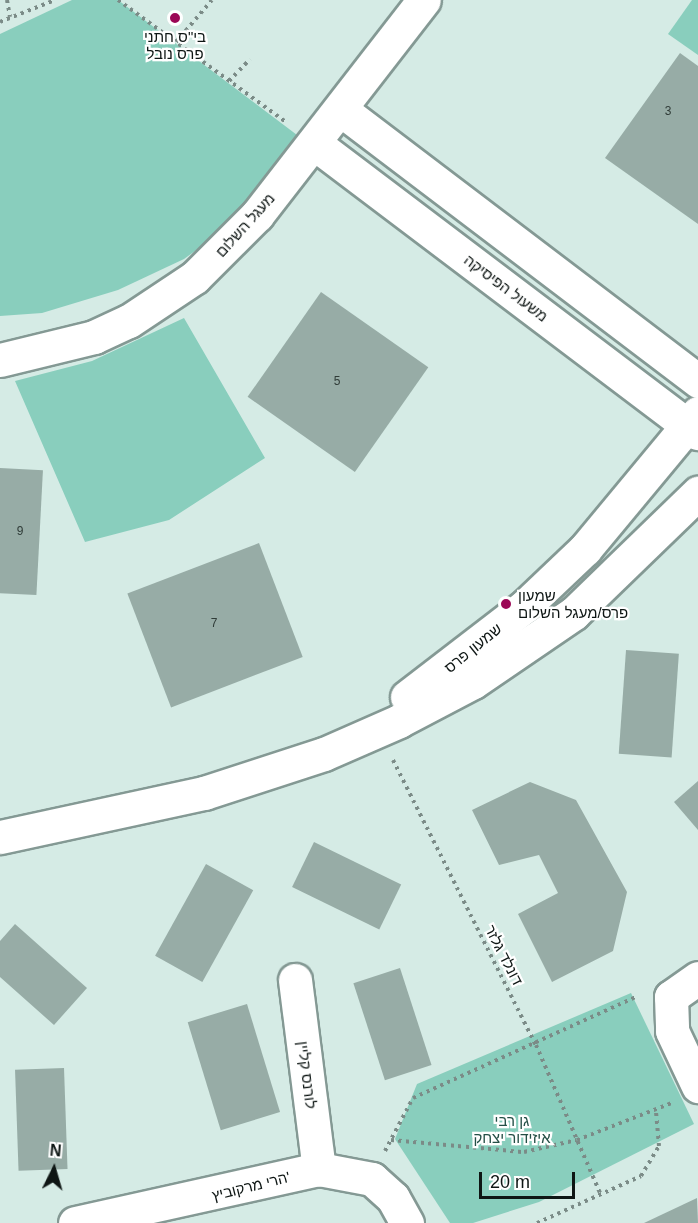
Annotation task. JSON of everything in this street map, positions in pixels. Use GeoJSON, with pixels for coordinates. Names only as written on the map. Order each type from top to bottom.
{"type":"FeatureCollection","features":[{"type":"Feature","properties":{"kind":"street","name":"מעגל השלום"},"geometry":{"type":"LineString","coordinates":[[0,360],[94,337],[159,303],[231,244],[314,143],[424,0]]}},
{"type":"Feature","properties":{"kind":"street"},"geometry":{"type":"LineString","coordinates":[[340,109],[698,381]]}},
{"type":"Feature","properties":{"kind":"street","name":"משעול הפיסיקה"},"geometry":{"type":"LineString","coordinates":[[314,143],[695,424]]}},
{"type":"Feature","properties":{"kind":"street","name":"שמעון פרס"},"geometry":{"type":"LineString","coordinates":[[324,754],[433,680],[525,606],[585,549],[695,424]]}},
{"type":"Feature","properties":{"kind":"street","name":"שמעון פרס"},"geometry":{"type":"LineString","coordinates":[[0,837],[204,794],[324,754],[377,730],[473,682],[574,613],[698,493]]}},
{"type":"Feature","properties":{"kind":"street"},"geometry":{"type":"LineString","coordinates":[[688,1093],[672,1031],[671,997],[698,978]]}},
{"type":"Feature","properties":{"kind":"street","name":"לורנס קליין"},"geometry":{"type":"LineString","coordinates":[[295,980],[318,1169]]}},
{"type":"Feature","properties":{"kind":"street","name":"הרי מרקוביץ'"},"geometry":{"type":"LineString","coordinates":[[75,1223],[318,1169],[372,1179]]}},
{"type":"Feature","properties":{"kind":"street"},"geometry":{"type":"LineString","coordinates":[[372,1179],[393,1198],[407,1223]]}},
{"type":"Feature","properties":{"kind":"path"},"geometry":{"type":"LineString","coordinates":[[7,0],[10,17]]}},
{"type":"Feature","properties":{"kind":"path"},"geometry":{"type":"LineString","coordinates":[[0,22],[55,0]]}},
{"type":"Feature","properties":{"kind":"path"},"geometry":{"type":"LineString","coordinates":[[118,0],[314,143]]}},
{"type":"Feature","properties":{"kind":"path"},"geometry":{"type":"LineString","coordinates":[[176,42],[212,0]]}},
{"type":"Feature","properties":{"kind":"path"},"geometry":{"type":"LineString","coordinates":[[229,81],[250,59]]}},
{"type":"Feature","properties":{"kind":"path","name":"דונלד גלזר"},"geometry":{"type":"LineString","coordinates":[[377,730],[536,1045],[601,1195]]}},
{"type":"Feature","properties":{"kind":"path"},"geometry":{"type":"LineString","coordinates":[[372,1179],[413,1098],[536,1045],[641,995],[671,997]]}},
{"type":"Feature","properties":{"kind":"path"},"geometry":{"type":"LineString","coordinates":[[391,1140],[524,1152],[577,1140],[656,1110],[688,1093]]}},
{"type":"Feature","properties":{"kind":"path"},"geometry":{"type":"LineString","coordinates":[[537,1223],[641,1176],[659,1146],[656,1110]]}},
{"type":"Feature","properties":{"kind":"green space"},"geometry":{"type":"Polygon","coordinates":[[[72,0],[118,0],[301,138],[232,224],[184,259],[118,290],[42,313],[0,316],[0,34],[72,0]]]}},
{"type":"Feature","properties":{"kind":"green space"},"geometry":{"type":"Polygon","coordinates":[[[692,0],[698,0],[698,55],[668,34],[692,0]]]}},
{"type":"Feature","properties":{"kind":"green space"},"geometry":{"type":"Polygon","coordinates":[[[184,318],[265,458],[169,520],[85,542],[15,381],[92,361],[184,318]]]}},
{"type":"Feature","properties":{"kind":"green space","name":"גן רבי איזידור יצחק"},"geometry":{"type":"Polygon","coordinates":[[[631,993],[694,1124],[539,1202],[473,1223],[450,1223],[395,1139],[417,1084],[631,993]]]}},
{"type":"Feature","properties":{"kind":"building"},"geometry":{"type":"Polygon","coordinates":[[[680,53],[698,66],[698,224],[605,158],[680,53]]]}},
{"type":"Feature","properties":{"kind":"building"},"geometry":{"type":"Polygon","coordinates":[[[321,292],[428,367],[355,472],[248,397],[321,292]]]}},
{"type":"Feature","properties":{"kind":"building"},"geometry":{"type":"Polygon","coordinates":[[[0,468],[43,470],[36,595],[0,593],[0,468]]]}},
{"type":"Feature","properties":{"kind":"building"},"geometry":{"type":"Polygon","coordinates":[[[259,543],[303,657],[171,707],[127,594],[259,543]]]}},
{"type":"Feature","properties":{"kind":"building"},"geometry":{"type":"Polygon","coordinates":[[[626,650],[679,654],[672,757],[619,754],[626,650]]]}},
{"type":"Feature","properties":{"kind":"building"},"geometry":{"type":"Polygon","coordinates":[[[698,781],[698,830],[674,802],[698,781]]]}},
{"type":"Feature","properties":{"kind":"building"},"geometry":{"type":"Polygon","coordinates":[[[530,782],[576,800],[627,892],[613,951],[552,982],[518,914],[558,893],[539,855],[499,865],[472,810],[530,782]]]}},
{"type":"Feature","properties":{"kind":"building"},"geometry":{"type":"Polygon","coordinates":[[[314,842],[401,885],[379,929],[292,887],[314,842]]]}},
{"type":"Feature","properties":{"kind":"building"},"geometry":{"type":"Polygon","coordinates":[[[206,864],[253,890],[202,982],[155,956],[206,864]]]}},
{"type":"Feature","properties":{"kind":"building"},"geometry":{"type":"Polygon","coordinates":[[[15,924],[87,988],[54,1025],[0,977],[0,941],[15,924]]]}},
{"type":"Feature","properties":{"kind":"building"},"geometry":{"type":"Polygon","coordinates":[[[400,968],[432,1065],[385,1080],[353,983],[400,968]]]}},
{"type":"Feature","properties":{"kind":"building"},"geometry":{"type":"Polygon","coordinates":[[[247,1004],[280,1112],[221,1130],[188,1022],[247,1004]]]}},
{"type":"Feature","properties":{"kind":"building"},"geometry":{"type":"Polygon","coordinates":[[[64,1068],[68,1169],[19,1171],[15,1070],[64,1068]]]}},
{"type":"Feature","properties":{"kind":"building"},"geometry":{"type":"Polygon","coordinates":[[[697,1198],[698,1223],[644,1223],[697,1198]]]}},
{"type":"Feature","properties":{"kind":"place","name":"בי\"ס חתני פרס נובל"},"geometry":{"type":"Point","coordinates":[175,18]}},
{"type":"Feature","properties":{"kind":"place","name":"שמעון פרס/מעגל השלום"},"geometry":{"type":"Point","coordinates":[506,604]}}]}
